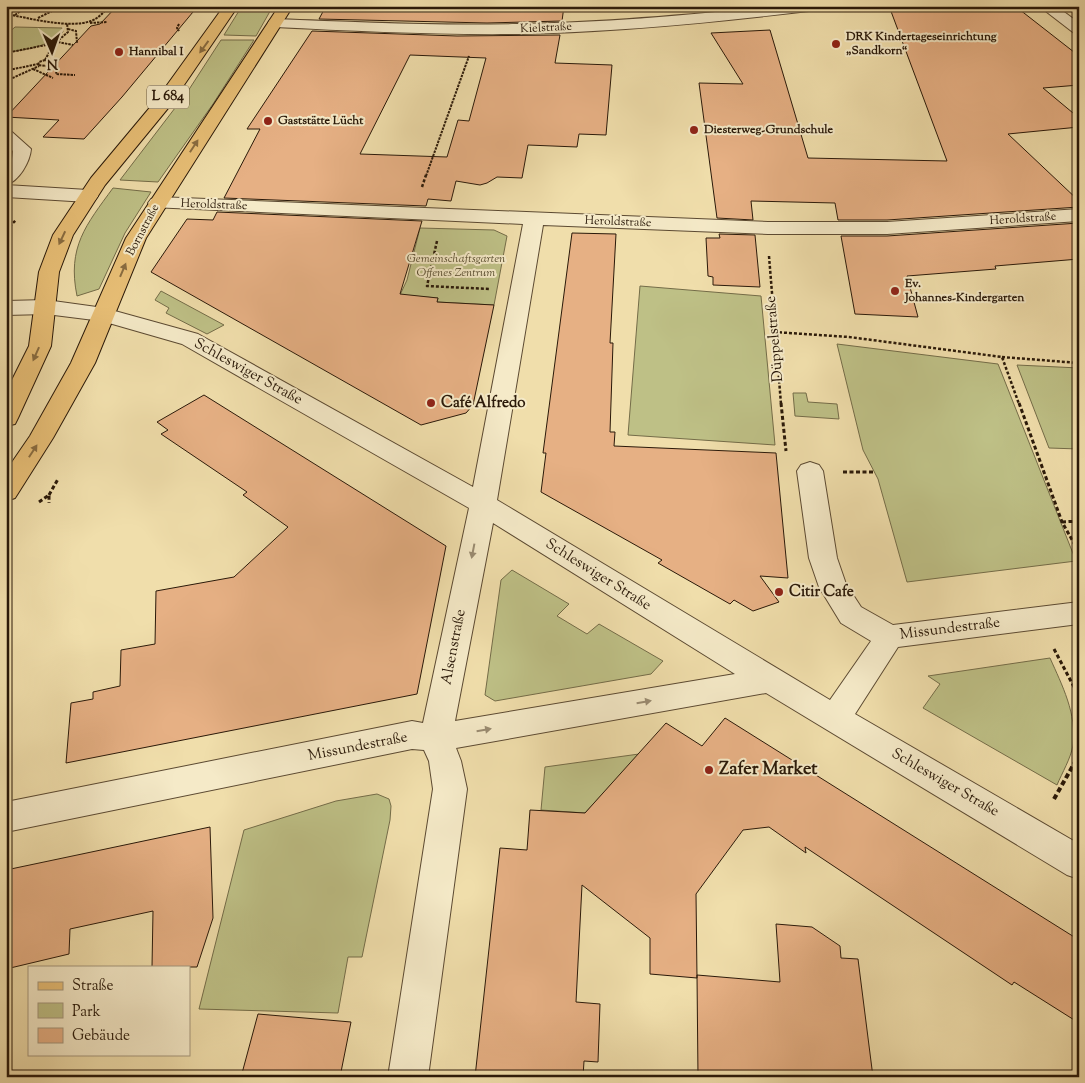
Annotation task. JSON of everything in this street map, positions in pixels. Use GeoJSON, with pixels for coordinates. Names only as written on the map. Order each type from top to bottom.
{"type":"FeatureCollection","features":[{"type":"Feature","properties":{"kind":"main road","name":"L 684"},"geometry":{"type":"LineString","coordinates":[[6,418],[40,346],[49,272],[63,235],[88,196],[163,103],[231,6]]}},
{"type":"Feature","properties":{"kind":"main road","name":"Bornstraße"},"geometry":{"type":"LineString","coordinates":[[6,492],[41,438],[83,363],[136,238],[286,6]]}},
{"type":"Feature","properties":{"kind":"street","name":"Kielstraße"},"geometry":{"type":"LineString","coordinates":[[275,23],[478,29],[582,20],[623,25],[674,13],[693,20],[817,6]]}},
{"type":"Feature","properties":{"kind":"street"},"geometry":{"type":"LineString","coordinates":[[1046,6],[1079,30]]}},
{"type":"Feature","properties":{"kind":"street"},"geometry":{"type":"LineString","coordinates":[[6,136],[22,149],[21,159],[6,179]]}},
{"type":"Feature","properties":{"kind":"street"},"geometry":{"type":"LineString","coordinates":[[6,191],[88,196]]}},
{"type":"Feature","properties":{"kind":"street","name":"Heroldstraße"},"geometry":{"type":"LineString","coordinates":[[158,203],[768,228],[898,228],[1079,215]]}},
{"type":"Feature","properties":{"kind":"street","name":"Alsenstraße"},"geometry":{"type":"LineString","coordinates":[[436,738],[483,504],[534,218]]}},
{"type":"Feature","properties":{"kind":"street","name":"Schleswiger Straße"},"geometry":{"type":"LineString","coordinates":[[6,308],[46,307],[104,315],[190,339],[483,504],[770,680],[1079,863]]}},
{"type":"Feature","properties":{"kind":"street"},"geometry":{"type":"LineString","coordinates":[[810,471],[823,558],[833,587],[851,615],[889,637]]}},
{"type":"Feature","properties":{"kind":"street","name":"Missundestraße"},"geometry":{"type":"LineString","coordinates":[[835,718],[889,637],[1079,613]]}},
{"type":"Feature","properties":{"kind":"street","name":"Missundestraße"},"geometry":{"type":"LineString","coordinates":[[6,817],[412,736],[436,738],[770,680]]}},
{"type":"Feature","properties":{"kind":"street"},"geometry":{"type":"LineString","coordinates":[[408,1077],[450,789],[446,761],[436,738]]}},
{"type":"Feature","properties":{"kind":"path"},"geometry":{"type":"LineString","coordinates":[[14,15],[27,6]]}},
{"type":"Feature","properties":{"kind":"path"},"geometry":{"type":"LineString","coordinates":[[37,18],[62,6]]}},
{"type":"Feature","properties":{"kind":"path"},"geometry":{"type":"LineString","coordinates":[[55,10],[83,6]]}},
{"type":"Feature","properties":{"kind":"path"},"geometry":{"type":"LineString","coordinates":[[87,23],[100,17],[110,6]]}},
{"type":"Feature","properties":{"kind":"path"},"geometry":{"type":"LineString","coordinates":[[6,14],[67,23],[107,22]]}},
{"type":"Feature","properties":{"kind":"path"},"geometry":{"type":"LineString","coordinates":[[6,81],[32,69],[45,60],[56,42],[68,32],[67,23]]}},
{"type":"Feature","properties":{"kind":"path"},"geometry":{"type":"LineString","coordinates":[[178,30],[179,24]]}},
{"type":"Feature","properties":{"kind":"path"},"geometry":{"type":"LineString","coordinates":[[68,29],[76,31],[77,44]]}},
{"type":"Feature","properties":{"kind":"path"},"geometry":{"type":"LineString","coordinates":[[413,213],[478,29]]}},
{"type":"Feature","properties":{"kind":"path"},"geometry":{"type":"LineString","coordinates":[[6,53],[56,42],[73,45]]}},
{"type":"Feature","properties":{"kind":"path"},"geometry":{"type":"LineString","coordinates":[[45,60],[51,61],[57,67],[56,74],[75,75]]}},
{"type":"Feature","properties":{"kind":"path"},"geometry":{"type":"LineString","coordinates":[[9,70],[39,65],[46,66],[52,63]]}},
{"type":"Feature","properties":{"kind":"path"},"geometry":{"type":"LineString","coordinates":[[32,69],[53,78]]}},
{"type":"Feature","properties":{"kind":"path","name":"Düppelstraße"},"geometry":{"type":"LineString","coordinates":[[768,228],[774,332],[786,450]]}},
{"type":"Feature","properties":{"kind":"path"},"geometry":{"type":"LineString","coordinates":[[438,237],[427,286],[496,290]]}},
{"type":"Feature","properties":{"kind":"path"},"geometry":{"type":"LineString","coordinates":[[774,332],[849,337],[1002,357],[1079,363]]}},
{"type":"Feature","properties":{"kind":"path"},"geometry":{"type":"LineString","coordinates":[[1002,357],[1062,522],[1079,552]]}},
{"type":"Feature","properties":{"kind":"path"},"geometry":{"type":"LineString","coordinates":[[49,502],[49,496],[58,479]]}},
{"type":"Feature","properties":{"kind":"path"},"geometry":{"type":"LineString","coordinates":[[40,502],[49,496]]}},
{"type":"Feature","properties":{"kind":"path"},"geometry":{"type":"LineString","coordinates":[[1062,522],[1079,521]]}},
{"type":"Feature","properties":{"kind":"path"},"geometry":{"type":"LineString","coordinates":[[1054,648],[1074,688],[1079,705]]}},
{"type":"Feature","properties":{"kind":"path"},"geometry":{"type":"LineString","coordinates":[[1054,799],[1079,755]]}},
{"type":"Feature","properties":{"kind":"green space"},"geometry":{"type":"Polygon","coordinates":[[[242,6],[273,6],[256,36],[224,35],[242,6]]]}},
{"type":"Feature","properties":{"kind":"green space"},"geometry":{"type":"Polygon","coordinates":[[[15,27],[62,28],[63,32],[50,41],[29,49],[6,52],[6,35],[15,27]]]}},
{"type":"Feature","properties":{"kind":"green space"},"geometry":{"type":"Polygon","coordinates":[[[221,40],[254,40],[213,104],[158,182],[120,180],[188,91],[221,40]]]}},
{"type":"Feature","properties":{"kind":"green space"},"geometry":{"type":"Polygon","coordinates":[[[113,188],[151,192],[125,233],[99,289],[77,296],[75,264],[81,238],[113,188]]]}},
{"type":"Feature","properties":{"kind":"green space","name":"Gemeinschaftsgarten Offenes Zentrum"},"geometry":{"type":"Polygon","coordinates":[[[420,228],[494,230],[507,236],[494,305],[437,302],[438,298],[400,295],[407,280],[420,228]]]}},
{"type":"Feature","properties":{"kind":"green space"},"geometry":{"type":"Polygon","coordinates":[[[640,286],[761,296],[775,445],[628,435],[640,286]]]}},
{"type":"Feature","properties":{"kind":"green space"},"geometry":{"type":"Polygon","coordinates":[[[161,291],[224,325],[207,334],[166,313],[169,308],[155,300],[161,291]]]}},
{"type":"Feature","properties":{"kind":"green space"},"geometry":{"type":"Polygon","coordinates":[[[837,344],[998,364],[1076,561],[907,582],[878,479],[863,450],[837,344]]]}},
{"type":"Feature","properties":{"kind":"green space"},"geometry":{"type":"Polygon","coordinates":[[[1017,365],[1079,368],[1079,449],[1049,448],[1017,365]]]}},
{"type":"Feature","properties":{"kind":"green space"},"geometry":{"type":"Polygon","coordinates":[[[793,393],[806,393],[808,402],[837,404],[839,419],[795,416],[793,393]]]}},
{"type":"Feature","properties":{"kind":"green space"},"geometry":{"type":"Polygon","coordinates":[[[512,570],[569,604],[557,616],[587,634],[599,624],[663,661],[651,674],[495,701],[485,695],[501,580],[512,570]]]}},
{"type":"Feature","properties":{"kind":"green space"},"geometry":{"type":"Polygon","coordinates":[[[1050,658],[1068,700],[1074,733],[1070,755],[1057,785],[923,708],[940,684],[928,676],[1050,658]]]}},
{"type":"Feature","properties":{"kind":"green space"},"geometry":{"type":"Polygon","coordinates":[[[639,754],[585,813],[541,810],[545,767],[639,754]]]}},
{"type":"Feature","properties":{"kind":"green space"},"geometry":{"type":"Polygon","coordinates":[[[377,794],[389,799],[391,806],[390,820],[362,957],[348,957],[338,1013],[199,1009],[244,830],[336,801],[377,794]]]}},
{"type":"Feature","properties":{"kind":"building","name":"Hannibal I"},"geometry":{"type":"Polygon","coordinates":[[[117,6],[198,6],[122,97],[84,139],[43,137],[59,120],[6,117],[91,26],[100,24],[117,6]]]}},
{"type":"Feature","properties":{"kind":"building"},"geometry":{"type":"Polygon","coordinates":[[[326,6],[564,6],[562,21],[487,23],[319,19],[326,6]]]}},
{"type":"Feature","properties":{"kind":"building"},"geometry":{"type":"Polygon","coordinates":[[[889,6],[1015,6],[1079,56],[1079,85],[1043,88],[1079,118],[1079,127],[1008,134],[1079,201],[1079,207],[887,220],[838,220],[835,203],[751,201],[753,220],[717,218],[699,83],[743,84],[711,33],[770,30],[808,158],[947,161],[889,6]]]}},
{"type":"Feature","properties":{"kind":"building"},"geometry":{"type":"Polygon","coordinates":[[[312,31],[457,36],[560,35],[555,63],[612,65],[606,135],[579,134],[577,147],[528,145],[522,178],[497,177],[480,185],[456,181],[451,201],[428,199],[426,206],[224,198],[260,129],[247,129],[312,31]],[[410,55],[360,154],[447,157],[458,120],[469,121],[486,58],[410,55]]]}},
{"type":"Feature","properties":{"kind":"building"},"geometry":{"type":"Polygon","coordinates":[[[217,212],[422,221],[400,294],[438,298],[437,302],[494,305],[473,405],[466,413],[421,425],[151,272],[187,219],[213,220],[217,212]]]}},
{"type":"Feature","properties":{"kind":"building"},"geometry":{"type":"Polygon","coordinates":[[[1079,223],[1079,259],[995,266],[996,269],[907,276],[918,317],[855,314],[841,236],[887,236],[1079,223]]]}},
{"type":"Feature","properties":{"kind":"building"},"geometry":{"type":"Polygon","coordinates":[[[572,233],[616,234],[610,343],[613,343],[610,432],[615,432],[614,446],[776,453],[788,578],[760,576],[779,602],[753,611],[734,600],[730,604],[658,563],[662,560],[541,492],[546,453],[543,453],[572,233]]]}},
{"type":"Feature","properties":{"kind":"building"},"geometry":{"type":"Polygon","coordinates":[[[719,234],[755,235],[760,287],[713,285],[713,277],[708,276],[706,238],[720,238],[719,234]]]}},
{"type":"Feature","properties":{"kind":"building"},"geometry":{"type":"Polygon","coordinates":[[[204,395],[446,546],[417,694],[66,763],[71,703],[93,699],[93,692],[120,686],[121,650],[155,644],[156,591],[234,577],[288,527],[243,495],[247,492],[161,434],[168,430],[157,422],[204,395]]]}},
{"type":"Feature","properties":{"kind":"building"},"geometry":{"type":"Polygon","coordinates":[[[725,718],[1079,940],[1079,1023],[1014,982],[1012,985],[805,847],[806,853],[769,827],[743,830],[696,894],[697,978],[650,974],[650,938],[582,885],[576,1002],[600,1004],[598,1062],[584,1061],[583,1077],[475,1077],[500,848],[527,850],[530,810],[585,813],[666,723],[702,746],[725,718]]]}},
{"type":"Feature","properties":{"kind":"building"},"geometry":{"type":"Polygon","coordinates":[[[210,827],[213,918],[197,967],[152,966],[153,911],[70,929],[69,954],[6,969],[6,870],[210,827]]]}},
{"type":"Feature","properties":{"kind":"building"},"geometry":{"type":"Polygon","coordinates":[[[776,924],[812,927],[840,946],[841,958],[858,959],[873,1077],[698,1077],[697,975],[780,982],[776,924]]]}},
{"type":"Feature","properties":{"kind":"building"},"geometry":{"type":"Polygon","coordinates":[[[258,1014],[351,1022],[340,1077],[241,1077],[258,1014]]]}},
{"type":"Feature","properties":{"kind":"place","name":"DRK Kindertageseinrichtung „Sandkorn“"},"geometry":{"type":"Point","coordinates":[836,44]}},
{"type":"Feature","properties":{"kind":"place","name":"Hannibal I"},"geometry":{"type":"Point","coordinates":[119,52]}},
{"type":"Feature","properties":{"kind":"place","name":"Gaststätte Lücht"},"geometry":{"type":"Point","coordinates":[268,121]}},
{"type":"Feature","properties":{"kind":"place","name":"Diesterweg-Grundschule"},"geometry":{"type":"Point","coordinates":[694,130]}},
{"type":"Feature","properties":{"kind":"place","name":"Ev. Johannes-Kindergarten"},"geometry":{"type":"Point","coordinates":[895,291]}},
{"type":"Feature","properties":{"kind":"place","name":"Café Alfredo"},"geometry":{"type":"Point","coordinates":[431,403]}},
{"type":"Feature","properties":{"kind":"place","name":"Citir Cafe"},"geometry":{"type":"Point","coordinates":[779,592]}},
{"type":"Feature","properties":{"kind":"place","name":"Zafer Market"},"geometry":{"type":"Point","coordinates":[709,770]}}]}
